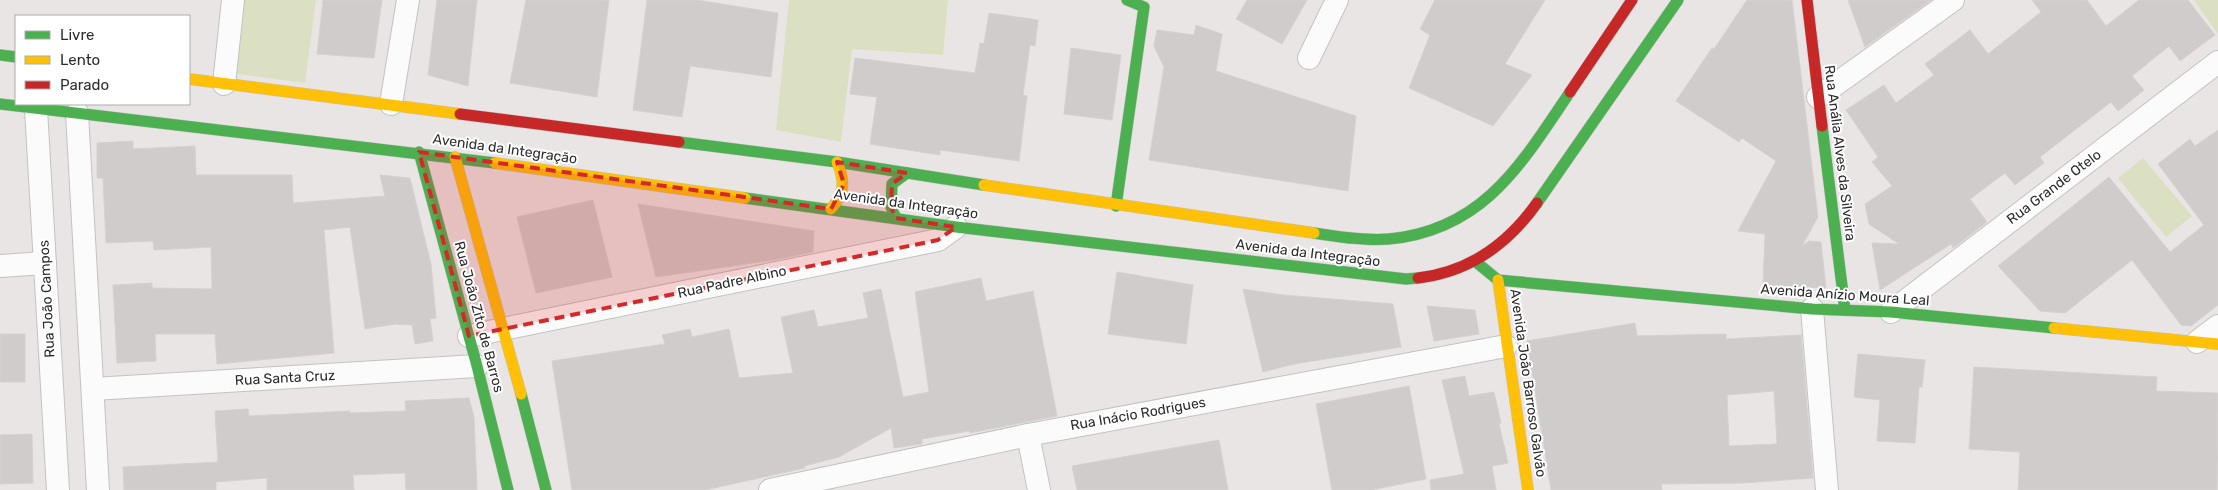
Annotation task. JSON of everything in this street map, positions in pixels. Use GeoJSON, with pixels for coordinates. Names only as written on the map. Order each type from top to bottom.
{"type":"FeatureCollection","features":[{"type":"Feature","properties":{"kind":"main road","name":"Avenida da Integração"},"geometry":{"type":"LineString","coordinates":[[190,79],[837,162],[1116,206],[1340,238],[1389,239],[1424,232],[1455,220],[1480,206],[1500,187],[1521,163],[1632,0]]}},
{"type":"Feature","properties":{"kind":"main road","name":"Avenida da Integração"},"geometry":{"type":"LineString","coordinates":[[0,104],[418,152],[956,227],[1406,279],[1434,278],[1476,262],[1513,232],[1530,212],[1678,0]]}},
{"type":"Feature","properties":{"kind":"main road","name":"Rua Anália Alves da Silveira"},"geometry":{"type":"LineString","coordinates":[[1807,0],[1845,310]]}},
{"type":"Feature","properties":{"kind":"main road"},"geometry":{"type":"LineString","coordinates":[[1116,206],[1139,2]]}},
{"type":"Feature","properties":{"kind":"main road"},"geometry":{"type":"LineString","coordinates":[[0,54],[15,57]]}},
{"type":"Feature","properties":{"kind":"main road","name":"Rua João Zito de Barros"},"geometry":{"type":"LineString","coordinates":[[418,152],[477,366],[508,490]]}},
{"type":"Feature","properties":{"kind":"main road","name":"Rua João Zito de Barros"},"geometry":{"type":"LineString","coordinates":[[455,157],[504,330],[546,490]]}},
{"type":"Feature","properties":{"kind":"main road"},"geometry":{"type":"LineString","coordinates":[[831,209],[838,201],[844,184],[844,178],[837,162]]}},
{"type":"Feature","properties":{"kind":"main road"},"geometry":{"type":"LineString","coordinates":[[896,218],[891,207],[892,184],[907,172]]}},
{"type":"Feature","properties":{"kind":"main road"},"geometry":{"type":"LineString","coordinates":[[1476,262],[1498,280]]}},
{"type":"Feature","properties":{"kind":"main road","name":"Avenida Anízio Moura Leal"},"geometry":{"type":"LineString","coordinates":[[1498,280],[1812,309],[1891,312],[2208,343]]}},
{"type":"Feature","properties":{"kind":"main road","name":"Avenida João Barroso Galvão"},"geometry":{"type":"LineString","coordinates":[[1498,280],[1528,490]]}},
{"type":"Feature","properties":{"kind":"street"},"geometry":{"type":"LineString","coordinates":[[224,84],[233,0]]}},
{"type":"Feature","properties":{"kind":"street"},"geometry":{"type":"LineString","coordinates":[[391,104],[408,0]]}},
{"type":"Feature","properties":{"kind":"street"},"geometry":{"type":"LineString","coordinates":[[1309,58],[1337,0]]}},
{"type":"Feature","properties":{"kind":"street"},"geometry":{"type":"LineString","coordinates":[[1818,98],[1953,0]]}},
{"type":"Feature","properties":{"kind":"street","name":"Rua Grande Otelo"},"geometry":{"type":"LineString","coordinates":[[1891,312],[2218,62]]}},
{"type":"Feature","properties":{"kind":"street","name":"Rua João Campos"},"geometry":{"type":"LineString","coordinates":[[36,109],[58,490]]}},
{"type":"Feature","properties":{"kind":"street"},"geometry":{"type":"LineString","coordinates":[[77,113],[98,490]]}},
{"type":"Feature","properties":{"kind":"street","name":"Rua Padre Albino"},"geometry":{"type":"LineString","coordinates":[[469,336],[938,240],[956,227]]}},
{"type":"Feature","properties":{"kind":"street"},"geometry":{"type":"LineString","coordinates":[[0,266],[44,263]]}},
{"type":"Feature","properties":{"kind":"street"},"geometry":{"type":"LineString","coordinates":[[1812,309],[1827,490]]}},
{"type":"Feature","properties":{"kind":"street"},"geometry":{"type":"LineString","coordinates":[[2208,343],[2218,326]]}},
{"type":"Feature","properties":{"kind":"street","name":"Rua Inácio Rodrigues"},"geometry":{"type":"LineString","coordinates":[[770,490],[1028,435],[1506,346]]}},
{"type":"Feature","properties":{"kind":"street","name":"Rua Santa Cruz"},"geometry":{"type":"LineString","coordinates":[[93,389],[477,366]]}},
{"type":"Feature","properties":{"kind":"street"},"geometry":{"type":"LineString","coordinates":[[1028,435],[1039,490]]}},
{"type":"Feature","properties":{"kind":"highlighted area"},"geometry":{"type":"Polygon","coordinates":[[[419,152],[831,209],[844,184],[837,162],[907,173],[892,184],[891,207],[896,218],[956,227],[938,240],[469,336],[419,152]]]}},
{"type":"Feature","properties":{"kind":"green space"},"geometry":{"type":"Polygon","coordinates":[[[243,0],[316,0],[305,83],[236,74],[243,0]]]}},
{"type":"Feature","properties":{"kind":"green space"},"geometry":{"type":"Polygon","coordinates":[[[789,0],[948,0],[943,55],[852,49],[841,142],[776,130],[789,0]]]}},
{"type":"Feature","properties":{"kind":"green space"},"geometry":{"type":"Polygon","coordinates":[[[2194,0],[2218,0],[2218,34],[2194,0]]]}},
{"type":"Feature","properties":{"kind":"green space"},"geometry":{"type":"Polygon","coordinates":[[[2143,158],[2192,216],[2166,237],[2118,178],[2143,158]]]}},
{"type":"Feature","properties":{"kind":"building"},"geometry":{"type":"Polygon","coordinates":[[[323,0],[382,0],[374,58],[317,54],[323,0]]]}},
{"type":"Feature","properties":{"kind":"building"},"geometry":{"type":"Polygon","coordinates":[[[437,0],[477,0],[468,86],[428,75],[437,0]]]}},
{"type":"Feature","properties":{"kind":"building"},"geometry":{"type":"Polygon","coordinates":[[[526,0],[609,0],[597,97],[510,83],[526,0]]]}},
{"type":"Feature","properties":{"kind":"building"},"geometry":{"type":"Polygon","coordinates":[[[647,0],[697,0],[778,13],[771,77],[690,66],[682,117],[633,110],[647,0]]]}},
{"type":"Feature","properties":{"kind":"building"},"geometry":{"type":"Polygon","coordinates":[[[1247,0],[1307,0],[1282,44],[1236,19],[1247,0]]]}},
{"type":"Feature","properties":{"kind":"building"},"geometry":{"type":"Polygon","coordinates":[[[1435,0],[1545,0],[1505,64],[1532,75],[1493,126],[1409,88],[1430,35],[1420,29],[1435,0]]]}},
{"type":"Feature","properties":{"kind":"building"},"geometry":{"type":"Polygon","coordinates":[[[1747,0],[1792,0],[1818,217],[1802,246],[1809,241],[1821,242],[1826,288],[1763,286],[1765,234],[1738,231],[1776,161],[1742,138],[1739,142],[1676,101],[1747,0]]]}},
{"type":"Feature","properties":{"kind":"building"},"geometry":{"type":"Polygon","coordinates":[[[1848,0],[1931,0],[1865,47],[1848,0]]]}},
{"type":"Feature","properties":{"kind":"building"},"geometry":{"type":"Polygon","coordinates":[[[2032,0],[2087,0],[2106,26],[2139,0],[2188,0],[2215,35],[2180,61],[2169,46],[2132,76],[2144,90],[2118,111],[2111,102],[2040,157],[2044,163],[2015,185],[2005,173],[1970,199],[1987,222],[1953,248],[1951,244],[1880,290],[1872,243],[1899,244],[1869,224],[1865,204],[1892,186],[1872,162],[1878,157],[1846,110],[1884,85],[1896,103],[1934,75],[1925,64],[1970,30],[1988,54],[2041,12],[2032,0]]]}},
{"type":"Feature","properties":{"kind":"building"},"geometry":{"type":"Polygon","coordinates":[[[989,13],[1038,20],[1035,46],[1030,45],[1023,95],[1027,96],[1019,161],[940,150],[940,155],[870,144],[877,97],[850,94],[855,58],[975,73],[980,43],[984,44],[989,13]]]}},
{"type":"Feature","properties":{"kind":"building"},"geometry":{"type":"Polygon","coordinates":[[[1196,25],[1222,34],[1216,71],[1356,116],[1348,191],[1149,160],[1164,67],[1154,46],[1157,30],[1194,35],[1196,25]]]}},
{"type":"Feature","properties":{"kind":"building"},"geometry":{"type":"Polygon","coordinates":[[[1071,48],[1121,55],[1112,120],[1064,114],[1071,48]]]}},
{"type":"Feature","properties":{"kind":"building"},"geometry":{"type":"Polygon","coordinates":[[[2218,130],[2218,305],[2191,326],[2181,325],[2132,260],[2065,313],[2040,311],[1998,266],[2109,177],[2170,252],[2204,225],[2158,164],[2190,139],[2195,146],[2218,130]]]}},
{"type":"Feature","properties":{"kind":"building"},"geometry":{"type":"Polygon","coordinates":[[[133,141],[133,149],[195,146],[196,175],[292,175],[293,203],[385,196],[380,175],[410,178],[431,264],[436,318],[430,319],[433,341],[415,344],[412,325],[395,324],[365,329],[350,227],[324,230],[334,353],[217,364],[215,334],[155,334],[156,361],[117,363],[113,285],[152,283],[152,288],[212,289],[211,247],[154,250],[153,241],[106,243],[103,178],[97,178],[97,143],[133,141]]]}},
{"type":"Feature","properties":{"kind":"building"},"geometry":{"type":"Polygon","coordinates":[[[593,200],[612,277],[536,293],[517,217],[593,200]]]}},
{"type":"Feature","properties":{"kind":"building"},"geometry":{"type":"Polygon","coordinates":[[[638,204],[814,231],[813,252],[774,260],[656,277],[638,204]]]}},
{"type":"Feature","properties":{"kind":"building"},"geometry":{"type":"Polygon","coordinates":[[[1117,272],[1193,285],[1186,344],[1108,334],[1117,272]]]}},
{"type":"Feature","properties":{"kind":"building"},"geometry":{"type":"Polygon","coordinates":[[[981,278],[986,301],[1033,291],[1057,416],[970,433],[969,431],[922,439],[922,444],[894,448],[891,428],[839,457],[804,466],[805,468],[705,490],[572,490],[552,361],[665,344],[662,335],[690,329],[692,337],[729,329],[739,378],[793,373],[781,317],[814,310],[818,327],[868,318],[863,293],[881,289],[903,397],[929,392],[915,292],[981,278]]]}},
{"type":"Feature","properties":{"kind":"building"},"geometry":{"type":"Polygon","coordinates":[[[1243,289],[1283,295],[1393,304],[1401,347],[1294,364],[1263,372],[1243,289]]]}},
{"type":"Feature","properties":{"kind":"building"},"geometry":{"type":"Polygon","coordinates":[[[1427,306],[1475,310],[1479,334],[1434,341],[1427,306]]]}},
{"type":"Feature","properties":{"kind":"building"},"geometry":{"type":"Polygon","coordinates":[[[1635,323],[1637,336],[1726,334],[1726,339],[1801,335],[1813,478],[1743,483],[1661,484],[1662,490],[1551,490],[1527,341],[1635,323]],[[1774,391],[1727,395],[1729,446],[1777,444],[1774,391]]]}},
{"type":"Feature","properties":{"kind":"building"},"geometry":{"type":"Polygon","coordinates":[[[0,334],[25,334],[25,382],[0,382],[0,334]]]}},
{"type":"Feature","properties":{"kind":"building"},"geometry":{"type":"Polygon","coordinates":[[[1858,354],[1925,360],[1922,387],[1919,387],[1915,443],[1877,441],[1880,400],[1854,397],[1858,354]]]}},
{"type":"Feature","properties":{"kind":"building"},"geometry":{"type":"Polygon","coordinates":[[[1974,367],[2157,377],[2156,391],[2218,393],[2217,490],[2018,490],[2020,452],[1969,449],[1974,367]]]}},
{"type":"Feature","properties":{"kind":"building"},"geometry":{"type":"Polygon","coordinates":[[[1465,376],[1469,396],[1494,392],[1508,463],[1492,466],[1496,490],[1431,490],[1430,480],[1464,474],[1442,380],[1465,376]]]}},
{"type":"Feature","properties":{"kind":"building"},"geometry":{"type":"Polygon","coordinates":[[[1409,386],[1426,479],[1371,490],[1332,490],[1316,404],[1409,386]]]}},
{"type":"Feature","properties":{"kind":"building"},"geometry":{"type":"Polygon","coordinates":[[[469,398],[474,417],[477,490],[406,490],[405,473],[353,475],[354,490],[267,490],[267,478],[216,482],[216,490],[124,490],[123,467],[218,462],[215,411],[248,409],[249,416],[350,411],[350,413],[406,411],[405,401],[469,398]]]}},
{"type":"Feature","properties":{"kind":"building"},"geometry":{"type":"Polygon","coordinates":[[[32,434],[33,483],[0,484],[0,435],[32,434]]]}},
{"type":"Feature","properties":{"kind":"building"},"geometry":{"type":"Polygon","coordinates":[[[1219,440],[1228,490],[1077,490],[1072,466],[1219,440]]]}},
{"type":"Feature","properties":{"kind":"traffic: fast"},"geometry":{"type":"LineString","coordinates":[[1116,206],[1144,7],[1127,0]]}},
{"type":"Feature","properties":{"kind":"traffic: fast"},"geometry":{"type":"LineString","coordinates":[[1537,203],[1678,0]]}},
{"type":"Feature","properties":{"kind":"traffic: fast"},"geometry":{"type":"LineString","coordinates":[[0,55],[15,57]]}},
{"type":"Feature","properties":{"kind":"traffic: fast"},"geometry":{"type":"LineString","coordinates":[[1314,233],[1361,239],[1389,239],[1422,233],[1451,222],[1475,207],[1497,189],[1535,144],[1570,92]]}},
{"type":"Feature","properties":{"kind":"traffic: fast"},"geometry":{"type":"LineString","coordinates":[[0,104],[495,163]]}},
{"type":"Feature","properties":{"kind":"traffic: fast"},"geometry":{"type":"LineString","coordinates":[[1822,126],[1845,310]]}},
{"type":"Feature","properties":{"kind":"traffic: fast"},"geometry":{"type":"LineString","coordinates":[[679,142],[837,162],[984,185]]}},
{"type":"Feature","properties":{"kind":"traffic: fast"},"geometry":{"type":"LineString","coordinates":[[419,152],[477,366],[508,490]]}},
{"type":"Feature","properties":{"kind":"traffic: fast"},"geometry":{"type":"LineString","coordinates":[[896,218],[891,207],[892,184],[907,173]]}},
{"type":"Feature","properties":{"kind":"traffic: fast"},"geometry":{"type":"LineString","coordinates":[[745,198],[956,227],[1406,279],[1418,278]]}},
{"type":"Feature","properties":{"kind":"traffic: fast"},"geometry":{"type":"LineString","coordinates":[[1476,262],[1498,280],[1812,309],[1891,312],[2054,328]]}},
{"type":"Feature","properties":{"kind":"traffic: fast"},"geometry":{"type":"LineString","coordinates":[[521,394],[546,490]]}},
{"type":"Feature","properties":{"kind":"traffic: slow"},"geometry":{"type":"LineString","coordinates":[[190,79],[460,114]]}},
{"type":"Feature","properties":{"kind":"traffic: slow"},"geometry":{"type":"LineString","coordinates":[[455,157],[521,394]]}},
{"type":"Feature","properties":{"kind":"traffic: slow"},"geometry":{"type":"LineString","coordinates":[[831,209],[839,198],[842,187],[837,162]]}},
{"type":"Feature","properties":{"kind":"traffic: slow"},"geometry":{"type":"LineString","coordinates":[[495,163],[745,198]]}},
{"type":"Feature","properties":{"kind":"traffic: slow"},"geometry":{"type":"LineString","coordinates":[[984,185],[1314,233]]}},
{"type":"Feature","properties":{"kind":"traffic: slow"},"geometry":{"type":"LineString","coordinates":[[1498,280],[1528,490]]}},
{"type":"Feature","properties":{"kind":"traffic: slow"},"geometry":{"type":"LineString","coordinates":[[2054,328],[2218,344]]}},
{"type":"Feature","properties":{"kind":"traffic: jam"},"geometry":{"type":"LineString","coordinates":[[1570,92],[1632,0]]}},
{"type":"Feature","properties":{"kind":"traffic: jam"},"geometry":{"type":"LineString","coordinates":[[1807,0],[1822,126]]}},
{"type":"Feature","properties":{"kind":"traffic: jam"},"geometry":{"type":"LineString","coordinates":[[460,114],[679,142]]}},
{"type":"Feature","properties":{"kind":"traffic: jam"},"geometry":{"type":"LineString","coordinates":[[1418,278],[1454,270],[1486,254],[1513,231],[1537,203]]}}]}
